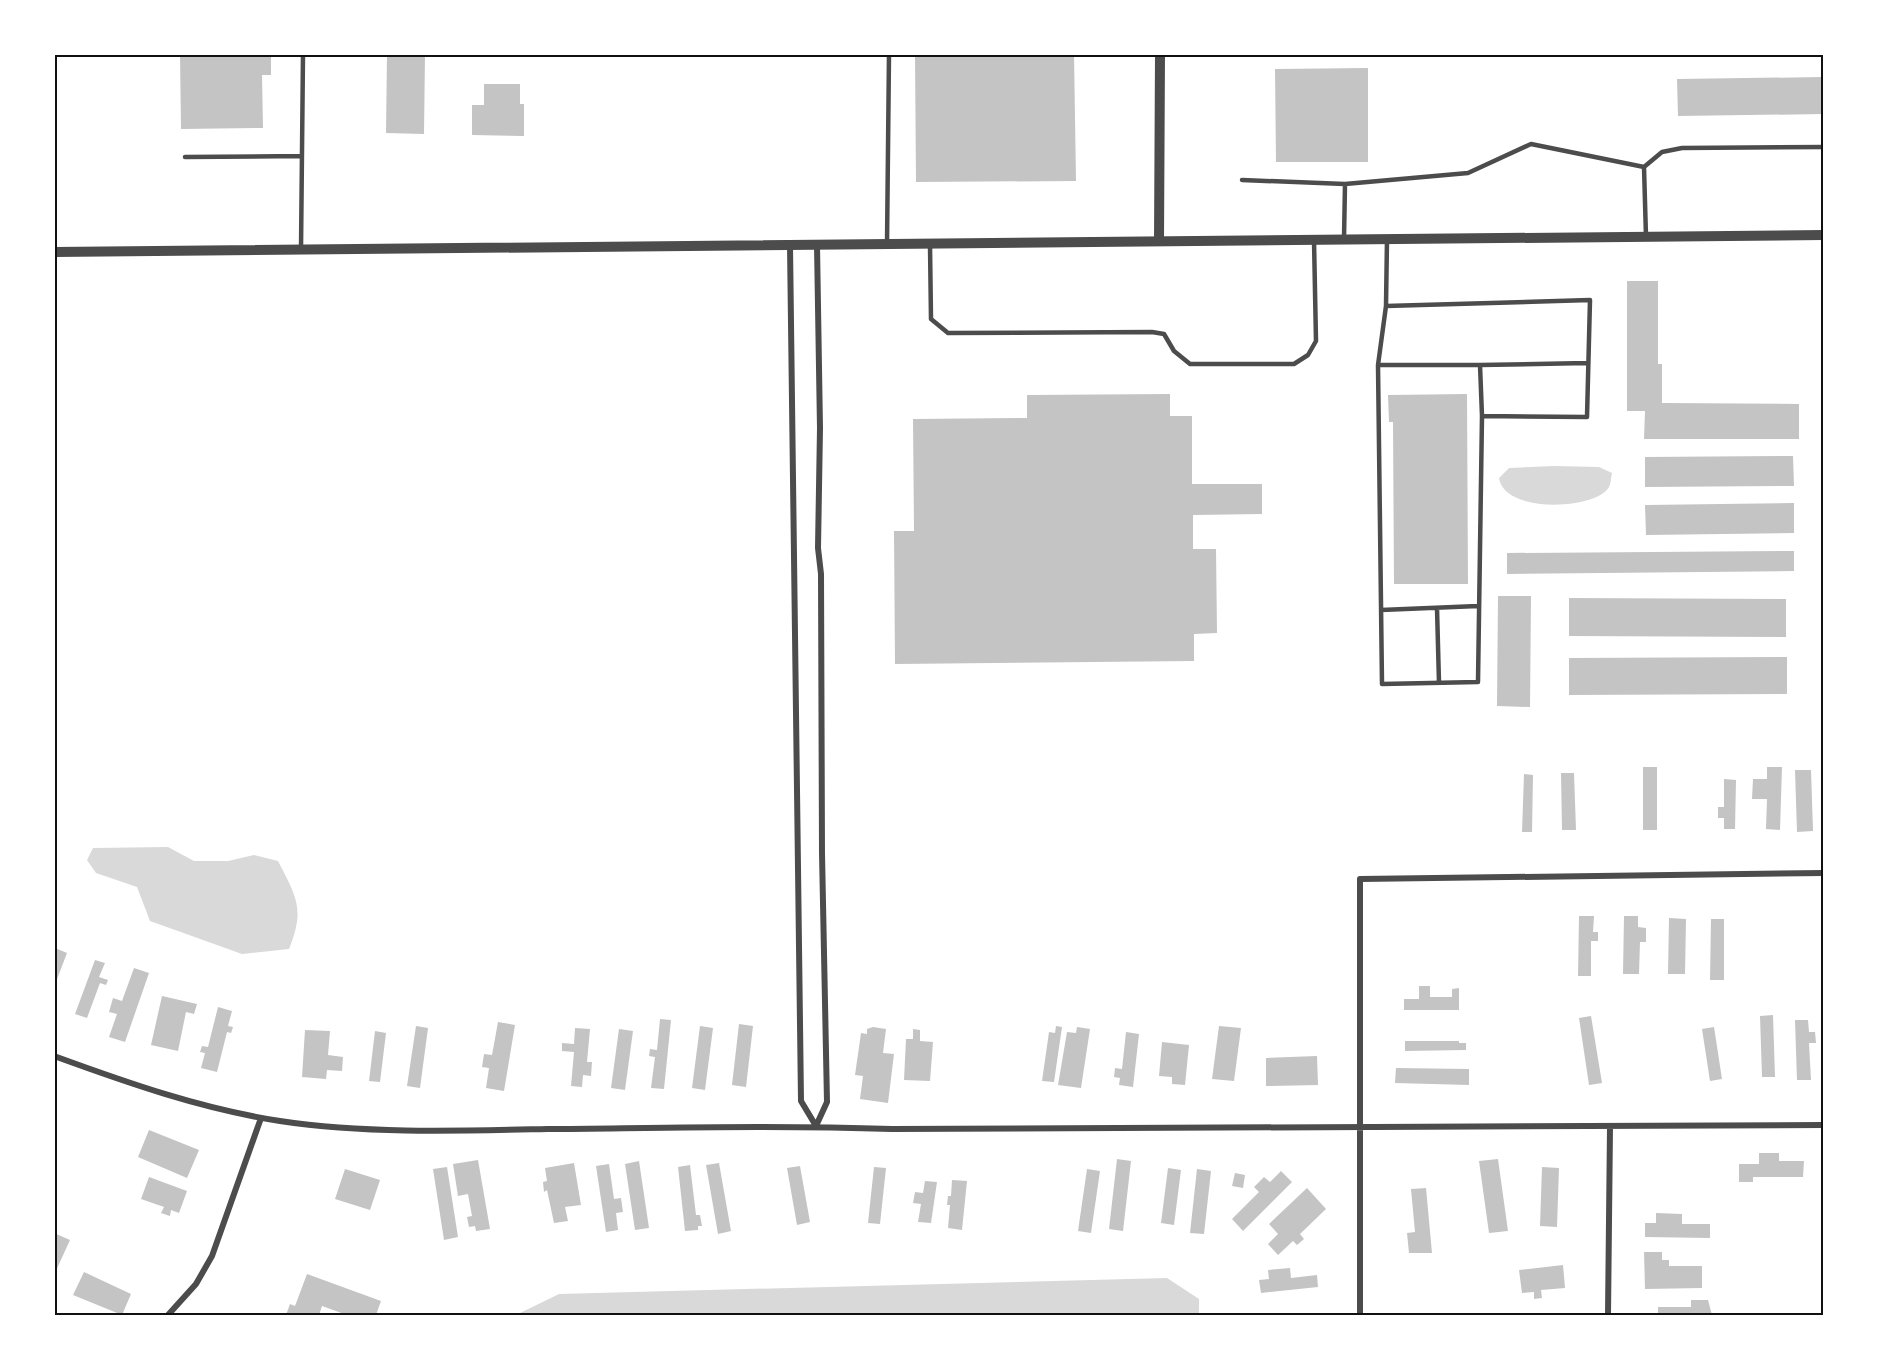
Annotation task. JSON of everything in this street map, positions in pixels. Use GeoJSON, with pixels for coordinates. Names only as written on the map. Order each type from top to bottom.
{"type":"FeatureCollection","features":[{"type":"Feature","properties":{"kind":"street"},"geometry":{"type":"LineString","coordinates":[[1160,54],[1160,241]]}},
{"type":"Feature","properties":{"kind":"street"},"geometry":{"type":"LineString","coordinates":[[54,252],[1824,235]]}},
{"type":"Feature","properties":{"kind":"street"},"geometry":{"type":"LineString","coordinates":[[790,245],[801,1101],[816,1126]]}},
{"type":"Feature","properties":{"kind":"street"},"geometry":{"type":"LineString","coordinates":[[816,1126],[827,1102],[822,853],[821,574],[818,548],[820,428],[817,245]]}},
{"type":"Feature","properties":{"kind":"street"},"geometry":{"type":"LineString","coordinates":[[1360,1315],[1360,879],[1824,873]]}},
{"type":"Feature","properties":{"kind":"street"},"geometry":{"type":"LineString","coordinates":[[54,1056],[145,1089],[261,1118],[382,1131],[816,1126],[892,1129],[1824,1125]]}},
{"type":"Feature","properties":{"kind":"street"},"geometry":{"type":"LineString","coordinates":[[168,1315],[196,1284],[212,1256],[261,1118]]}},
{"type":"Feature","properties":{"kind":"street"},"geometry":{"type":"LineString","coordinates":[[1608,1315],[1610,1127]]}},
{"type":"Feature","properties":{"kind":"lane"},"geometry":{"type":"LineString","coordinates":[[301,249],[303,54]]}},
{"type":"Feature","properties":{"kind":"lane"},"geometry":{"type":"LineString","coordinates":[[887,244],[889,54]]}},
{"type":"Feature","properties":{"kind":"lane"},"geometry":{"type":"LineString","coordinates":[[1242,180],[1345,184],[1468,173],[1531,144],[1644,167]]}},
{"type":"Feature","properties":{"kind":"lane"},"geometry":{"type":"LineString","coordinates":[[1644,167],[1662,152],[1682,147],[1824,147]]}},
{"type":"Feature","properties":{"kind":"lane"},"geometry":{"type":"LineString","coordinates":[[184,157],[302,156]]}},
{"type":"Feature","properties":{"kind":"lane"},"geometry":{"type":"LineString","coordinates":[[1644,167],[1646,237]]}},
{"type":"Feature","properties":{"kind":"lane"},"geometry":{"type":"LineString","coordinates":[[1344,239],[1345,184]]}},
{"type":"Feature","properties":{"kind":"lane"},"geometry":{"type":"LineString","coordinates":[[1387,239],[1386,306],[1378,365],[1382,684],[1478,682],[1482,416],[1480,365]]}},
{"type":"Feature","properties":{"kind":"lane"},"geometry":{"type":"LineString","coordinates":[[930,244],[930,311],[936,326],[948,333],[1152,332],[1164,334],[1174,351],[1190,364],[1294,364],[1308,355],[1316,341],[1314,240]]}},
{"type":"Feature","properties":{"kind":"lane"},"geometry":{"type":"LineString","coordinates":[[1386,306],[1590,300],[1587,417],[1482,416]]}},
{"type":"Feature","properties":{"kind":"lane"},"geometry":{"type":"LineString","coordinates":[[1378,365],[1587,363]]}},
{"type":"Feature","properties":{"kind":"lane"},"geometry":{"type":"LineString","coordinates":[[1381,610],[1478,606]]}},
{"type":"Feature","properties":{"kind":"lane"},"geometry":{"type":"LineString","coordinates":[[1437,608],[1439,683]]}},
{"type":"Feature","properties":{"kind":"shaded area"},"geometry":{"type":"Polygon","coordinates":[[[1599,467],[1612,473],[1610,485],[1601,495],[1587,500],[1551,505],[1516,498],[1505,490],[1499,478],[1509,468],[1599,467]]]}},
{"type":"Feature","properties":{"kind":"shaded area"},"geometry":{"type":"Polygon","coordinates":[[[168,847],[194,861],[228,861],[254,855],[278,861],[297,904],[297,924],[289,949],[242,954],[150,921],[137,887],[96,873],[87,860],[93,848],[168,847]]]}},
{"type":"Feature","properties":{"kind":"shaded area"},"geometry":{"type":"Polygon","coordinates":[[[1167,1278],[1199,1299],[1199,1315],[516,1315],[559,1294],[1167,1278]]]}},
{"type":"Feature","properties":{"kind":"building"},"geometry":{"type":"Polygon","coordinates":[[[180,54],[271,54],[271,75],[262,75],[263,128],[181,129],[180,54]]]}},
{"type":"Feature","properties":{"kind":"building"},"geometry":{"type":"Polygon","coordinates":[[[387,54],[425,54],[424,134],[386,133],[387,54]]]}},
{"type":"Feature","properties":{"kind":"building"},"geometry":{"type":"Polygon","coordinates":[[[915,54],[1074,54],[1076,181],[916,182],[915,54]]]}},
{"type":"Feature","properties":{"kind":"building"},"geometry":{"type":"Polygon","coordinates":[[[1368,68],[1368,162],[1276,162],[1275,69],[1368,68]]]}},
{"type":"Feature","properties":{"kind":"building"},"geometry":{"type":"Polygon","coordinates":[[[1824,77],[1824,114],[1678,116],[1677,79],[1824,77]]]}},
{"type":"Feature","properties":{"kind":"building"},"geometry":{"type":"Polygon","coordinates":[[[484,84],[520,84],[520,104],[524,104],[524,136],[472,135],[472,105],[484,105],[484,84]]]}},
{"type":"Feature","properties":{"kind":"building"},"geometry":{"type":"Polygon","coordinates":[[[1627,281],[1658,281],[1658,364],[1662,364],[1662,403],[1799,404],[1799,439],[1644,439],[1645,411],[1627,411],[1627,281]]]}},
{"type":"Feature","properties":{"kind":"building"},"geometry":{"type":"Polygon","coordinates":[[[1170,394],[1170,416],[1192,416],[1192,484],[1262,484],[1262,514],[1193,515],[1193,549],[1216,549],[1217,633],[1194,634],[1194,661],[895,664],[894,531],[914,531],[913,419],[1027,418],[1027,395],[1170,394]]]}},
{"type":"Feature","properties":{"kind":"building"},"geometry":{"type":"Polygon","coordinates":[[[1467,394],[1468,584],[1394,584],[1393,422],[1389,422],[1388,395],[1467,394]]]}},
{"type":"Feature","properties":{"kind":"building"},"geometry":{"type":"Polygon","coordinates":[[[1793,456],[1794,486],[1645,487],[1645,457],[1793,456]]]}},
{"type":"Feature","properties":{"kind":"building"},"geometry":{"type":"Polygon","coordinates":[[[1794,503],[1794,533],[1646,535],[1645,505],[1794,503]]]}},
{"type":"Feature","properties":{"kind":"building"},"geometry":{"type":"Polygon","coordinates":[[[1794,551],[1794,571],[1507,574],[1507,553],[1794,551]]]}},
{"type":"Feature","properties":{"kind":"building"},"geometry":{"type":"Polygon","coordinates":[[[1498,596],[1531,596],[1530,707],[1497,706],[1498,596]]]}},
{"type":"Feature","properties":{"kind":"building"},"geometry":{"type":"Polygon","coordinates":[[[1569,598],[1786,599],[1786,637],[1569,636],[1569,598]]]}},
{"type":"Feature","properties":{"kind":"building"},"geometry":{"type":"Polygon","coordinates":[[[1787,657],[1787,694],[1569,695],[1569,658],[1787,657]]]}},
{"type":"Feature","properties":{"kind":"building"},"geometry":{"type":"Polygon","coordinates":[[[1643,767],[1657,767],[1657,830],[1643,830],[1643,767]]]}},
{"type":"Feature","properties":{"kind":"building"},"geometry":{"type":"Polygon","coordinates":[[[1767,767],[1782,767],[1780,830],[1766,829],[1767,799],[1752,799],[1753,779],[1767,779],[1767,767]]]}},
{"type":"Feature","properties":{"kind":"building"},"geometry":{"type":"Polygon","coordinates":[[[1795,770],[1811,770],[1813,831],[1797,832],[1795,770]]]}},
{"type":"Feature","properties":{"kind":"building"},"geometry":{"type":"Polygon","coordinates":[[[1561,773],[1574,773],[1576,830],[1562,830],[1561,773]]]}},
{"type":"Feature","properties":{"kind":"building"},"geometry":{"type":"Polygon","coordinates":[[[1524,774],[1533,775],[1532,832],[1522,832],[1524,774]]]}},
{"type":"Feature","properties":{"kind":"building"},"geometry":{"type":"Polygon","coordinates":[[[1724,779],[1736,780],[1735,829],[1724,829],[1724,818],[1718,818],[1718,807],[1724,807],[1724,779]]]}},
{"type":"Feature","properties":{"kind":"building"},"geometry":{"type":"Polygon","coordinates":[[[1579,916],[1594,916],[1593,932],[1598,932],[1598,941],[1591,941],[1591,976],[1578,976],[1579,916]]]}},
{"type":"Feature","properties":{"kind":"building"},"geometry":{"type":"Polygon","coordinates":[[[1624,916],[1638,916],[1638,927],[1646,928],[1646,942],[1640,942],[1639,974],[1623,974],[1624,916]]]}},
{"type":"Feature","properties":{"kind":"building"},"geometry":{"type":"Polygon","coordinates":[[[1669,918],[1686,919],[1685,974],[1668,974],[1669,918]]]}},
{"type":"Feature","properties":{"kind":"building"},"geometry":{"type":"Polygon","coordinates":[[[1711,919],[1724,919],[1724,980],[1710,980],[1711,919]]]}},
{"type":"Feature","properties":{"kind":"building"},"geometry":{"type":"Polygon","coordinates":[[[55,948],[67,953],[54,987],[54,952],[55,948]]]}},
{"type":"Feature","properties":{"kind":"building"},"geometry":{"type":"Polygon","coordinates":[[[95,960],[105,963],[99,977],[108,980],[106,985],[100,983],[87,1018],[75,1014],[95,960]]]}},
{"type":"Feature","properties":{"kind":"building"},"geometry":{"type":"Polygon","coordinates":[[[134,968],[149,973],[125,1042],[109,1037],[117,1014],[109,1012],[113,998],[122,1001],[134,968]]]}},
{"type":"Feature","properties":{"kind":"building"},"geometry":{"type":"Polygon","coordinates":[[[1419,986],[1430,986],[1430,997],[1452,997],[1452,989],[1459,988],[1459,1010],[1404,1010],[1404,999],[1419,999],[1419,986]]]}},
{"type":"Feature","properties":{"kind":"building"},"geometry":{"type":"Polygon","coordinates":[[[162,996],[197,1004],[194,1014],[186,1012],[178,1051],[151,1045],[162,996]]]}},
{"type":"Feature","properties":{"kind":"building"},"geometry":{"type":"Polygon","coordinates":[[[218,1007],[232,1011],[228,1026],[233,1027],[231,1033],[227,1032],[217,1072],[201,1068],[205,1053],[200,1052],[202,1046],[208,1047],[218,1007]]]}},
{"type":"Feature","properties":{"kind":"building"},"geometry":{"type":"Polygon","coordinates":[[[1773,1015],[1775,1077],[1762,1077],[1760,1016],[1773,1015]]]}},
{"type":"Feature","properties":{"kind":"building"},"geometry":{"type":"Polygon","coordinates":[[[1591,1016],[1602,1083],[1589,1085],[1579,1018],[1591,1016]]]}},
{"type":"Feature","properties":{"kind":"building"},"geometry":{"type":"Polygon","coordinates":[[[660,1019],[671,1020],[664,1089],[651,1088],[655,1057],[649,1056],[650,1049],[657,1050],[660,1019]]]}},
{"type":"Feature","properties":{"kind":"building"},"geometry":{"type":"Polygon","coordinates":[[[1795,1020],[1808,1020],[1809,1032],[1815,1032],[1816,1043],[1809,1043],[1811,1080],[1797,1080],[1795,1020]]]}},
{"type":"Feature","properties":{"kind":"building"},"geometry":{"type":"Polygon","coordinates":[[[498,1022],[515,1025],[504,1091],[486,1088],[489,1068],[482,1067],[484,1054],[492,1055],[498,1022]]]}},
{"type":"Feature","properties":{"kind":"building"},"geometry":{"type":"Polygon","coordinates":[[[739,1024],[753,1026],[746,1087],[732,1085],[739,1024]]]}},
{"type":"Feature","properties":{"kind":"building"},"geometry":{"type":"Polygon","coordinates":[[[416,1026],[428,1028],[420,1088],[407,1086],[416,1026]]]}},
{"type":"Feature","properties":{"kind":"building"},"geometry":{"type":"Polygon","coordinates":[[[700,1026],[713,1028],[705,1090],[692,1088],[700,1026]]]}},
{"type":"Feature","properties":{"kind":"building"},"geometry":{"type":"Polygon","coordinates":[[[1056,1026],[1062,1027],[1054,1082],[1042,1081],[1049,1032],[1055,1033],[1056,1026]]]}},
{"type":"Feature","properties":{"kind":"building"},"geometry":{"type":"Polygon","coordinates":[[[1219,1026],[1241,1028],[1234,1081],[1212,1079],[1219,1026]]]}},
{"type":"Feature","properties":{"kind":"building"},"geometry":{"type":"Polygon","coordinates":[[[873,1027],[886,1029],[883,1053],[894,1054],[888,1103],[860,1099],[863,1076],[855,1075],[861,1033],[867,1034],[867,1029],[873,1027]]]}},
{"type":"Feature","properties":{"kind":"building"},"geometry":{"type":"Polygon","coordinates":[[[1077,1027],[1090,1029],[1081,1088],[1058,1085],[1067,1032],[1076,1033],[1077,1027]]]}},
{"type":"Feature","properties":{"kind":"building"},"geometry":{"type":"Polygon","coordinates":[[[1714,1027],[1722,1079],[1710,1081],[1702,1029],[1714,1027]]]}},
{"type":"Feature","properties":{"kind":"building"},"geometry":{"type":"Polygon","coordinates":[[[575,1028],[590,1029],[587,1062],[592,1062],[591,1076],[583,1075],[582,1087],[571,1086],[574,1052],[562,1051],[562,1043],[574,1044],[575,1028]]]}},
{"type":"Feature","properties":{"kind":"building"},"geometry":{"type":"Polygon","coordinates":[[[619,1029],[633,1031],[625,1090],[611,1088],[619,1029]]]}},
{"type":"Feature","properties":{"kind":"building"},"geometry":{"type":"Polygon","coordinates":[[[913,1029],[920,1030],[920,1041],[933,1042],[930,1081],[904,1080],[906,1039],[913,1039],[913,1029]]]}},
{"type":"Feature","properties":{"kind":"building"},"geometry":{"type":"Polygon","coordinates":[[[305,1030],[330,1031],[328,1055],[343,1057],[342,1071],[327,1070],[326,1079],[302,1077],[305,1030]]]}},
{"type":"Feature","properties":{"kind":"building"},"geometry":{"type":"Polygon","coordinates":[[[375,1031],[386,1033],[380,1082],[369,1081],[375,1031]]]}},
{"type":"Feature","properties":{"kind":"building"},"geometry":{"type":"Polygon","coordinates":[[[1126,1032],[1139,1034],[1133,1087],[1119,1085],[1120,1078],[1114,1077],[1115,1068],[1122,1069],[1126,1032]]]}},
{"type":"Feature","properties":{"kind":"building"},"geometry":{"type":"Polygon","coordinates":[[[1405,1041],[1459,1041],[1459,1043],[1466,1043],[1466,1050],[1405,1051],[1405,1041]]]}},
{"type":"Feature","properties":{"kind":"building"},"geometry":{"type":"Polygon","coordinates":[[[1162,1042],[1189,1045],[1185,1085],[1172,1084],[1172,1077],[1159,1076],[1162,1042]]]}},
{"type":"Feature","properties":{"kind":"building"},"geometry":{"type":"Polygon","coordinates":[[[1317,1056],[1318,1085],[1266,1086],[1266,1058],[1317,1056]]]}},
{"type":"Feature","properties":{"kind":"building"},"geometry":{"type":"Polygon","coordinates":[[[1396,1068],[1469,1069],[1469,1085],[1395,1083],[1396,1068]]]}},
{"type":"Feature","properties":{"kind":"building"},"geometry":{"type":"Polygon","coordinates":[[[149,1130],[199,1150],[187,1178],[138,1157],[149,1130]]]}},
{"type":"Feature","properties":{"kind":"building"},"geometry":{"type":"Polygon","coordinates":[[[1759,1153],[1779,1153],[1779,1161],[1804,1161],[1803,1177],[1753,1177],[1753,1182],[1739,1182],[1739,1164],[1759,1164],[1759,1153]]]}},
{"type":"Feature","properties":{"kind":"building"},"geometry":{"type":"Polygon","coordinates":[[[1117,1159],[1131,1161],[1123,1231],[1109,1229],[1117,1159]]]}},
{"type":"Feature","properties":{"kind":"building"},"geometry":{"type":"Polygon","coordinates":[[[1498,1159],[1508,1231],[1489,1233],[1479,1161],[1498,1159]]]}},
{"type":"Feature","properties":{"kind":"building"},"geometry":{"type":"Polygon","coordinates":[[[478,1160],[490,1229],[476,1231],[475,1226],[469,1227],[467,1217],[472,1216],[468,1194],[458,1196],[453,1164],[478,1160]]]}},
{"type":"Feature","properties":{"kind":"building"},"geometry":{"type":"Polygon","coordinates":[[[639,1161],[649,1228],[635,1230],[625,1164],[639,1161]]]}},
{"type":"Feature","properties":{"kind":"building"},"geometry":{"type":"Polygon","coordinates":[[[574,1163],[581,1205],[565,1207],[568,1221],[554,1223],[547,1190],[544,1192],[543,1182],[547,1181],[545,1168],[574,1163]]]}},
{"type":"Feature","properties":{"kind":"building"},"geometry":{"type":"Polygon","coordinates":[[[719,1163],[731,1231],[718,1234],[706,1165],[719,1163]]]}},
{"type":"Feature","properties":{"kind":"building"},"geometry":{"type":"Polygon","coordinates":[[[609,1164],[614,1199],[621,1198],[623,1212],[616,1213],[618,1230],[606,1232],[596,1166],[609,1164]]]}},
{"type":"Feature","properties":{"kind":"building"},"geometry":{"type":"Polygon","coordinates":[[[690,1165],[696,1215],[700,1215],[702,1226],[698,1226],[698,1230],[685,1231],[678,1167],[690,1165]]]}},
{"type":"Feature","properties":{"kind":"building"},"geometry":{"type":"Polygon","coordinates":[[[800,1166],[810,1222],[797,1225],[787,1168],[800,1166]]]}},
{"type":"Feature","properties":{"kind":"building"},"geometry":{"type":"Polygon","coordinates":[[[447,1167],[458,1237],[444,1240],[433,1169],[447,1167]]]}},
{"type":"Feature","properties":{"kind":"building"},"geometry":{"type":"Polygon","coordinates":[[[874,1167],[886,1168],[880,1224],[868,1223],[874,1167]]]}},
{"type":"Feature","properties":{"kind":"building"},"geometry":{"type":"Polygon","coordinates":[[[1542,1167],[1559,1168],[1557,1227],[1540,1226],[1542,1167]]]}},
{"type":"Feature","properties":{"kind":"building"},"geometry":{"type":"Polygon","coordinates":[[[1168,1168],[1181,1170],[1174,1225],[1161,1223],[1168,1168]]]}},
{"type":"Feature","properties":{"kind":"building"},"geometry":{"type":"Polygon","coordinates":[[[345,1169],[380,1180],[370,1210],[335,1199],[345,1169]]]}},
{"type":"Feature","properties":{"kind":"building"},"geometry":{"type":"Polygon","coordinates":[[[1087,1169],[1100,1171],[1091,1233],[1078,1231],[1087,1169]]]}},
{"type":"Feature","properties":{"kind":"building"},"geometry":{"type":"Polygon","coordinates":[[[1197,1169],[1211,1171],[1204,1234],[1190,1233],[1197,1169]]]}},
{"type":"Feature","properties":{"kind":"building"},"geometry":{"type":"Polygon","coordinates":[[[1281,1171],[1292,1182],[1243,1231],[1232,1219],[1259,1192],[1254,1187],[1264,1177],[1270,1182],[1281,1171]]]}},
{"type":"Feature","properties":{"kind":"building"},"geometry":{"type":"Polygon","coordinates":[[[1235,1173],[1245,1175],[1243,1188],[1232,1186],[1235,1173]]]}},
{"type":"Feature","properties":{"kind":"building"},"geometry":{"type":"Polygon","coordinates":[[[149,1177],[187,1191],[179,1213],[171,1210],[170,1216],[161,1213],[164,1207],[141,1199],[149,1177]]]}},
{"type":"Feature","properties":{"kind":"building"},"geometry":{"type":"Polygon","coordinates":[[[952,1180],[967,1181],[962,1230],[948,1228],[950,1205],[947,1205],[948,1196],[951,1196],[952,1180]]]}},
{"type":"Feature","properties":{"kind":"building"},"geometry":{"type":"Polygon","coordinates":[[[925,1181],[937,1182],[931,1223],[918,1222],[921,1204],[913,1203],[915,1192],[923,1193],[925,1181]]]}},
{"type":"Feature","properties":{"kind":"building"},"geometry":{"type":"Polygon","coordinates":[[[1307,1188],[1326,1209],[1300,1234],[1304,1239],[1297,1245],[1293,1241],[1278,1255],[1268,1244],[1278,1234],[1269,1224],[1307,1188]]]}},
{"type":"Feature","properties":{"kind":"building"},"geometry":{"type":"Polygon","coordinates":[[[1426,1188],[1432,1253],[1409,1253],[1407,1233],[1415,1232],[1411,1189],[1426,1188]]]}},
{"type":"Feature","properties":{"kind":"building"},"geometry":{"type":"Polygon","coordinates":[[[1656,1213],[1682,1214],[1682,1224],[1710,1224],[1710,1238],[1645,1237],[1645,1223],[1656,1223],[1656,1213]]]}},
{"type":"Feature","properties":{"kind":"building"},"geometry":{"type":"Polygon","coordinates":[[[54,1233],[70,1240],[54,1275],[54,1233]]]}},
{"type":"Feature","properties":{"kind":"building"},"geometry":{"type":"Polygon","coordinates":[[[1644,1252],[1662,1252],[1662,1260],[1669,1260],[1669,1266],[1702,1266],[1702,1288],[1645,1289],[1644,1252]]]}},
{"type":"Feature","properties":{"kind":"building"},"geometry":{"type":"Polygon","coordinates":[[[1563,1265],[1565,1288],[1541,1290],[1542,1298],[1534,1299],[1534,1292],[1522,1293],[1519,1270],[1563,1265]]]}},
{"type":"Feature","properties":{"kind":"building"},"geometry":{"type":"Polygon","coordinates":[[[1290,1268],[1291,1278],[1317,1275],[1318,1287],[1261,1293],[1259,1280],[1269,1279],[1268,1270],[1290,1268]]]}},
{"type":"Feature","properties":{"kind":"building"},"geometry":{"type":"Polygon","coordinates":[[[84,1272],[131,1294],[122,1315],[73,1295],[84,1272]]]}},
{"type":"Feature","properties":{"kind":"building"},"geometry":{"type":"Polygon","coordinates":[[[307,1274],[381,1301],[376,1315],[347,1315],[322,1306],[319,1315],[286,1315],[290,1304],[295,1306],[307,1274]]]}},
{"type":"Feature","properties":{"kind":"building"},"geometry":{"type":"Polygon","coordinates":[[[1691,1300],[1708,1300],[1712,1315],[1658,1315],[1658,1307],[1691,1307],[1691,1300]]]}}]}
